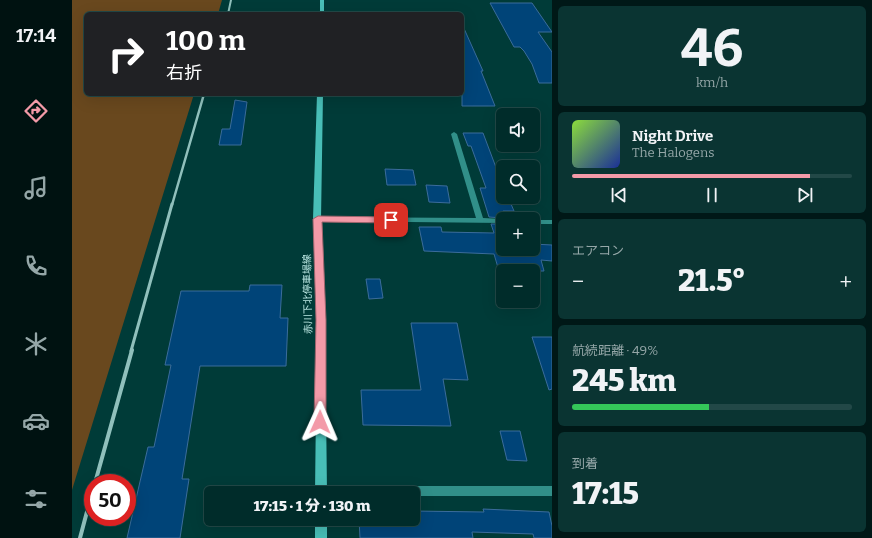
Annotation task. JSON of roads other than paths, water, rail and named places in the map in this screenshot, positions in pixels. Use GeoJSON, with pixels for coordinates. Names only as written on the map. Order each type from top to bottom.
{"type":"FeatureCollection","features":[{"type":"Feature","properties":{"kind":"main road"},"geometry":{"type":"LineString","coordinates":[[322,0],[322,12]]}},
{"type":"Feature","properties":{"kind":"main road","name":"赤川下北停車場線"},"geometry":{"type":"LineString","coordinates":[[320,96],[318,219],[321,320],[321,486]]}},
{"type":"Feature","properties":{"kind":"main road"},"geometry":{"type":"LineString","coordinates":[[321,526],[321,538]]}},
{"type":"Feature","properties":{"kind":"street"},"geometry":{"type":"LineString","coordinates":[[454,134],[480,221]]}},
{"type":"Feature","properties":{"kind":"street"},"geometry":{"type":"LineString","coordinates":[[318,219],[496,221]]}},
{"type":"Feature","properties":{"kind":"street"},"geometry":{"type":"LineString","coordinates":[[540,222],[552,222]]}},
{"type":"Feature","properties":{"kind":"street"},"geometry":{"type":"LineString","coordinates":[[420,492],[552,491]]}},
{"type":"Feature","properties":{"kind":"railway"},"geometry":{"type":"LineString","coordinates":[[228,12],[231,0]]}},
{"type":"Feature","properties":{"kind":"railway"},"geometry":{"type":"LineString","coordinates":[[172,205],[203,96]]}},
{"type":"Feature","properties":{"kind":"railway"},"geometry":{"type":"LineString","coordinates":[[131,351],[172,204]]}},
{"type":"Feature","properties":{"kind":"railway"},"geometry":{"type":"LineString","coordinates":[[98,474],[132,350]]}},
{"type":"Feature","properties":{"kind":"railway"},"geometry":{"type":"LineString","coordinates":[[80,538],[84,523]]}}]}
